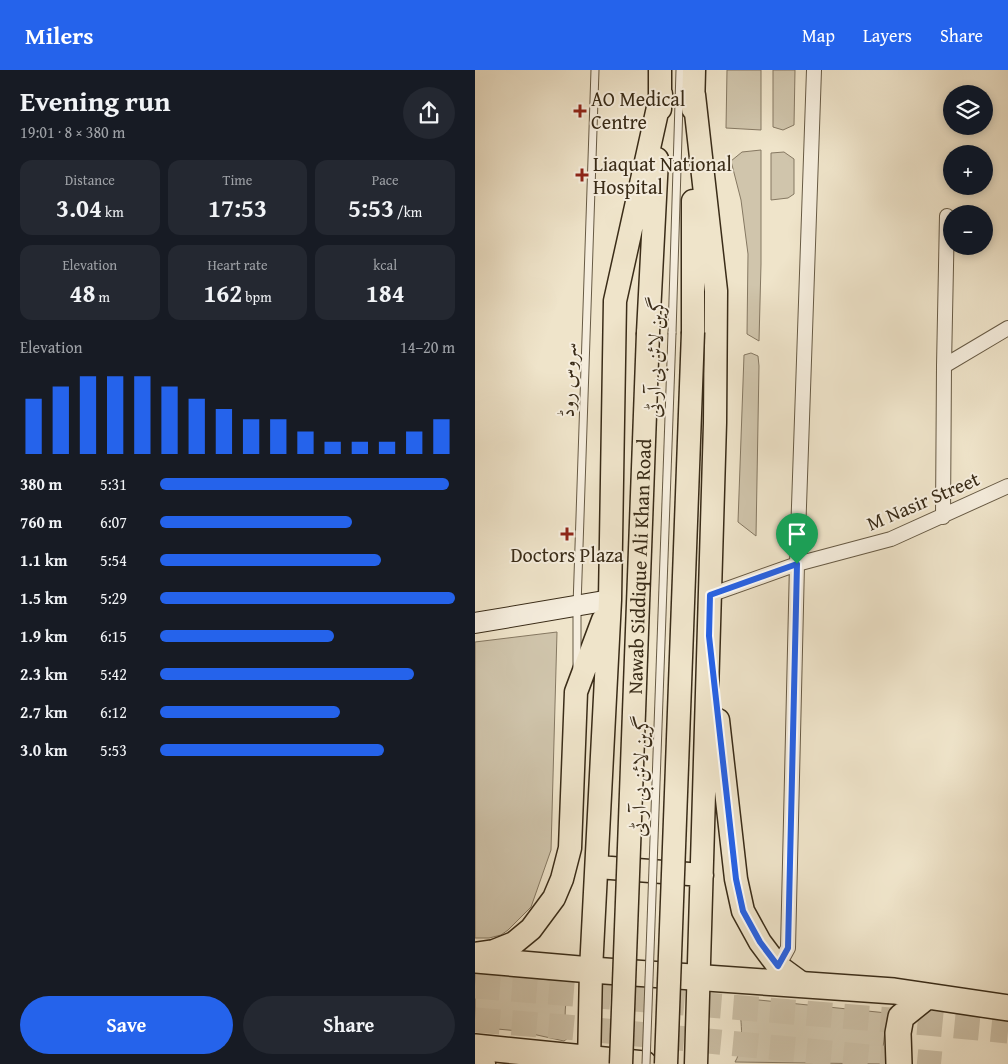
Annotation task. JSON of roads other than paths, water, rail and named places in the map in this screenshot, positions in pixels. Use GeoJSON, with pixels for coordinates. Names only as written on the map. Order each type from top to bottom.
{"type":"FeatureCollection","features":[{"type":"Feature","properties":{"kind":"highway"},"geometry":{"type":"LineString","coordinates":[[475,960],[893,991],[1008,1008]]}},
{"type":"Feature","properties":{"kind":"highway"},"geometry":{"type":"LineString","coordinates":[[899,1064],[898,1033],[901,1017],[927,996]]}},
{"type":"Feature","properties":{"kind":"highway"},"geometry":{"type":"LineString","coordinates":[[475,1047],[589,1061],[645,1064]]}},
{"type":"Feature","properties":{"kind":"main road","name":"Nawab Siddique Ali Khan Road"},"geometry":{"type":"LineString","coordinates":[[621,1064],[648,332],[661,94],[660,70]]}},
{"type":"Feature","properties":{"kind":"main road"},"geometry":{"type":"LineString","coordinates":[[666,1064],[682,332],[694,70]]}},
{"type":"Feature","properties":{"kind":"main road"},"geometry":{"type":"LineString","coordinates":[[589,1061],[591,970],[598,867],[610,600],[615,301],[661,94]]}},
{"type":"Feature","properties":{"kind":"main road"},"geometry":{"type":"LineString","coordinates":[[693,95],[715,291],[715,423],[696,1064]]}},
{"type":"Feature","properties":{"kind":"main road"},"geometry":{"type":"LineString","coordinates":[[475,954],[494,951],[514,943],[531,929],[554,898],[562,879],[569,848],[576,692],[610,600]]}},
{"type":"Feature","properties":{"kind":"main road"},"geometry":{"type":"LineString","coordinates":[[709,636],[736,879],[743,911],[760,942],[778,966],[804,985]]}},
{"type":"Feature","properties":{"kind":"main road"},"geometry":{"type":"LineString","coordinates":[[598,867],[702,875]]}},
{"type":"Feature","properties":{"kind":"main road"},"geometry":{"type":"LineString","coordinates":[[475,1058],[484,1064]]}},
{"type":"Feature","properties":{"kind":"street"},"geometry":{"type":"LineString","coordinates":[[778,966],[788,948],[797,564],[814,70]]}},
{"type":"Feature","properties":{"kind":"street"},"geometry":{"type":"LineString","coordinates":[[943,517],[943,366],[946,255]]}},
{"type":"Feature","properties":{"kind":"street"},"geometry":{"type":"LineString","coordinates":[[943,366],[1008,328]]}},
{"type":"Feature","properties":{"kind":"street","name":"M Nasir Street"},"geometry":{"type":"LineString","coordinates":[[710,595],[797,564],[891,539],[1008,486]]}},
{"type":"Feature","properties":{"kind":"street"},"geometry":{"type":"LineString","coordinates":[[475,623],[610,600]]}},
{"type":"Feature","properties":{"kind":"lane","name":"سروس روڈ"},"geometry":{"type":"LineString","coordinates":[[576,692],[577,606],[595,70]]}},
{"type":"Feature","properties":{"kind":"lane","name":"گرین لائن بی آر ٹی"},"geometry":{"type":"LineString","coordinates":[[645,1064],[682,332],[681,70]]}},
{"type":"Feature","properties":{"kind":"tunnel"},"geometry":{"type":"LineString","coordinates":[[475,986],[1008,1031]]}},
{"type":"Feature","properties":{"kind":"tunnel"},"geometry":{"type":"LineString","coordinates":[[475,1020],[566,1027],[941,1064]]}},
{"type":"Feature","properties":{"kind":"place","name":"AO Medical Centre"},"geometry":{"type":"Point","coordinates":[580,111]}},
{"type":"Feature","properties":{"kind":"place","name":"Liaquat National Hospital"},"geometry":{"type":"Point","coordinates":[582,175]}},
{"type":"Feature","properties":{"kind":"place","name":"Doctors Plaza"},"geometry":{"type":"Point","coordinates":[567,534]}}]}
